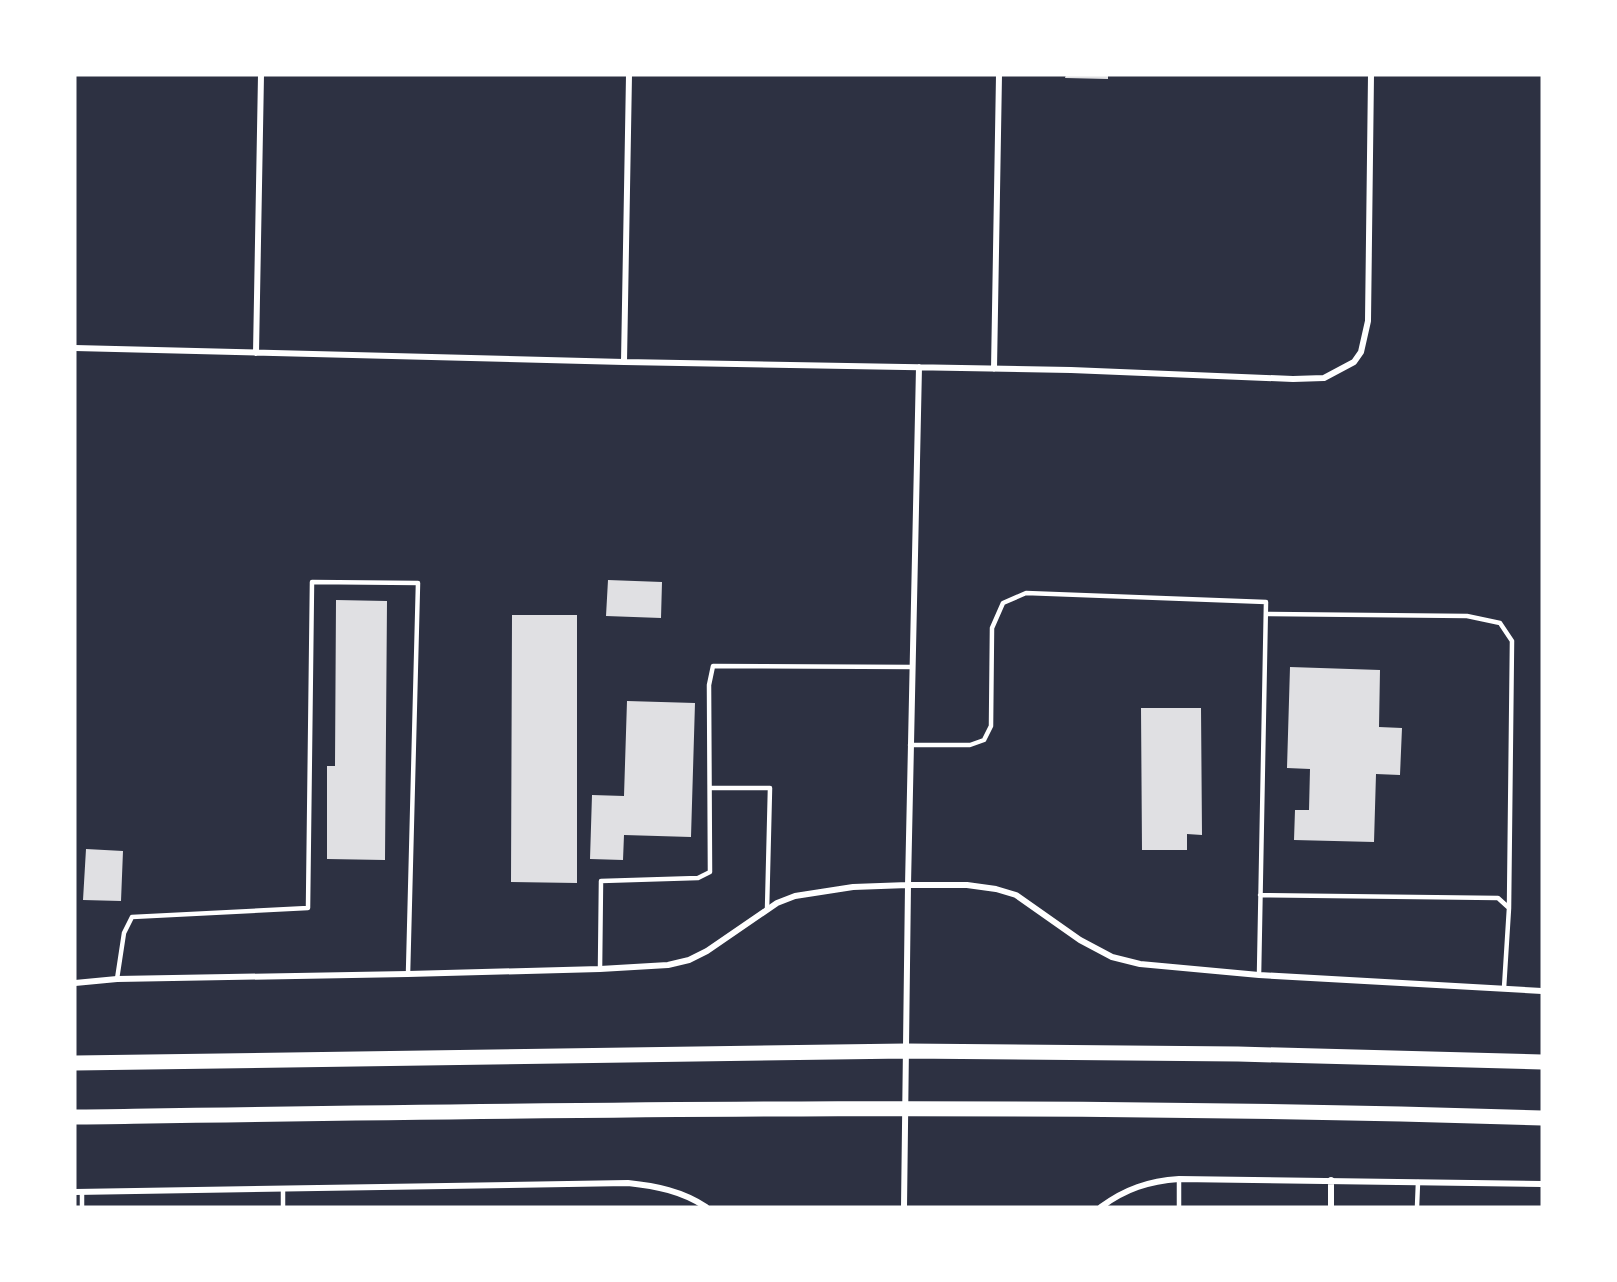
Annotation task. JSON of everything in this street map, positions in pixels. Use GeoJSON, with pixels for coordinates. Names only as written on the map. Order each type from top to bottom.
{"type":"FeatureCollection","features":[{"type":"Feature","properties":{"kind":"main road"},"geometry":{"type":"LineString","coordinates":[[75,1063],[906,1051],[1238,1054],[1542,1062]]}},
{"type":"Feature","properties":{"kind":"main road"},"geometry":{"type":"LineString","coordinates":[[75,1118],[646,1109],[906,1108],[1296,1112],[1542,1118]]}},
{"type":"Feature","properties":{"kind":"street"},"geometry":{"type":"LineString","coordinates":[[256,353],[261,75]]}},
{"type":"Feature","properties":{"kind":"street"},"geometry":{"type":"LineString","coordinates":[[624,362],[629,75]]}},
{"type":"Feature","properties":{"kind":"street"},"geometry":{"type":"LineString","coordinates":[[994,369],[999,75]]}},
{"type":"Feature","properties":{"kind":"street"},"geometry":{"type":"LineString","coordinates":[[75,348],[1324,378],[1354,362],[1361,352],[1368,321],[1371,75]]}},
{"type":"Feature","properties":{"kind":"street"},"geometry":{"type":"LineString","coordinates":[[904,1207],[910,745],[919,367]]}},
{"type":"Feature","properties":{"kind":"street"},"geometry":{"type":"LineString","coordinates":[[75,983],[117,979],[408,974],[668,965],[688,960],[707,951],[767,910],[795,896],[854,887],[967,885],[996,889],[1016,895],[1080,940],[1112,957],[1140,964],[1258,975],[1542,991]]}},
{"type":"Feature","properties":{"kind":"street"},"geometry":{"type":"LineString","coordinates":[[1101,1207],[1131,1188],[1179,1179],[1542,1184]]}},
{"type":"Feature","properties":{"kind":"street"},"geometry":{"type":"LineString","coordinates":[[1330,1207],[1331,1180]]}},
{"type":"Feature","properties":{"kind":"street"},"geometry":{"type":"LineString","coordinates":[[78,1192],[628,1183],[654,1186],[679,1193],[706,1207]]}},
{"type":"Feature","properties":{"kind":"lane"},"geometry":{"type":"LineString","coordinates":[[117,979],[124,933],[132,917],[308,908],[312,582],[418,583],[408,974]]}},
{"type":"Feature","properties":{"kind":"lane"},"geometry":{"type":"LineString","coordinates":[[910,745],[970,745],[984,740],[991,726],[992,628],[1003,603],[1026,593],[1266,602],[1258,975]]}},
{"type":"Feature","properties":{"kind":"lane"},"geometry":{"type":"LineString","coordinates":[[1266,614],[1467,616],[1500,623],[1512,641],[1509,908],[1504,988]]}},
{"type":"Feature","properties":{"kind":"lane"},"geometry":{"type":"LineString","coordinates":[[600,969],[601,880],[698,878],[710,872],[709,685],[713,666],[912,667]]}},
{"type":"Feature","properties":{"kind":"lane"},"geometry":{"type":"LineString","coordinates":[[710,788],[770,788],[767,910]]}},
{"type":"Feature","properties":{"kind":"lane"},"geometry":{"type":"LineString","coordinates":[[1260,896],[1498,898],[1509,908]]}},
{"type":"Feature","properties":{"kind":"lane"},"geometry":{"type":"LineString","coordinates":[[1179,1179],[1179,1207]]}},
{"type":"Feature","properties":{"kind":"lane"},"geometry":{"type":"LineString","coordinates":[[1417,1207],[1418,1182]]}},
{"type":"Feature","properties":{"kind":"lane"},"geometry":{"type":"LineString","coordinates":[[283,1189],[283,1207]]}},
{"type":"Feature","properties":{"kind":"lane"},"geometry":{"type":"LineString","coordinates":[[78,1192],[82,1207]]}},
{"type":"Feature","properties":{"kind":"building"},"geometry":{"type":"Polygon","coordinates":[[[1066,75],[1108,75],[1108,79],[1065,78],[1066,75]]]}},
{"type":"Feature","properties":{"kind":"building"},"geometry":{"type":"Polygon","coordinates":[[[608,580],[662,582],[661,618],[606,616],[608,580]]]}},
{"type":"Feature","properties":{"kind":"building"},"geometry":{"type":"Polygon","coordinates":[[[336,600],[387,601],[385,860],[327,859],[327,766],[335,766],[336,600]]]}},
{"type":"Feature","properties":{"kind":"building"},"geometry":{"type":"Polygon","coordinates":[[[512,615],[577,615],[577,883],[511,882],[512,615]]]}},
{"type":"Feature","properties":{"kind":"building"},"geometry":{"type":"Polygon","coordinates":[[[1290,667],[1380,670],[1379,727],[1402,728],[1400,775],[1376,774],[1374,842],[1294,840],[1295,810],[1309,810],[1310,769],[1287,768],[1290,667]]]}},
{"type":"Feature","properties":{"kind":"building"},"geometry":{"type":"Polygon","coordinates":[[[627,701],[695,703],[691,837],[624,835],[623,860],[590,859],[592,795],[624,796],[627,701]]]}},
{"type":"Feature","properties":{"kind":"building"},"geometry":{"type":"Polygon","coordinates":[[[1141,708],[1201,708],[1202,835],[1187,834],[1187,850],[1142,850],[1141,708]]]}},
{"type":"Feature","properties":{"kind":"building"},"geometry":{"type":"Polygon","coordinates":[[[86,849],[123,851],[121,901],[83,900],[86,849]]]}}]}
